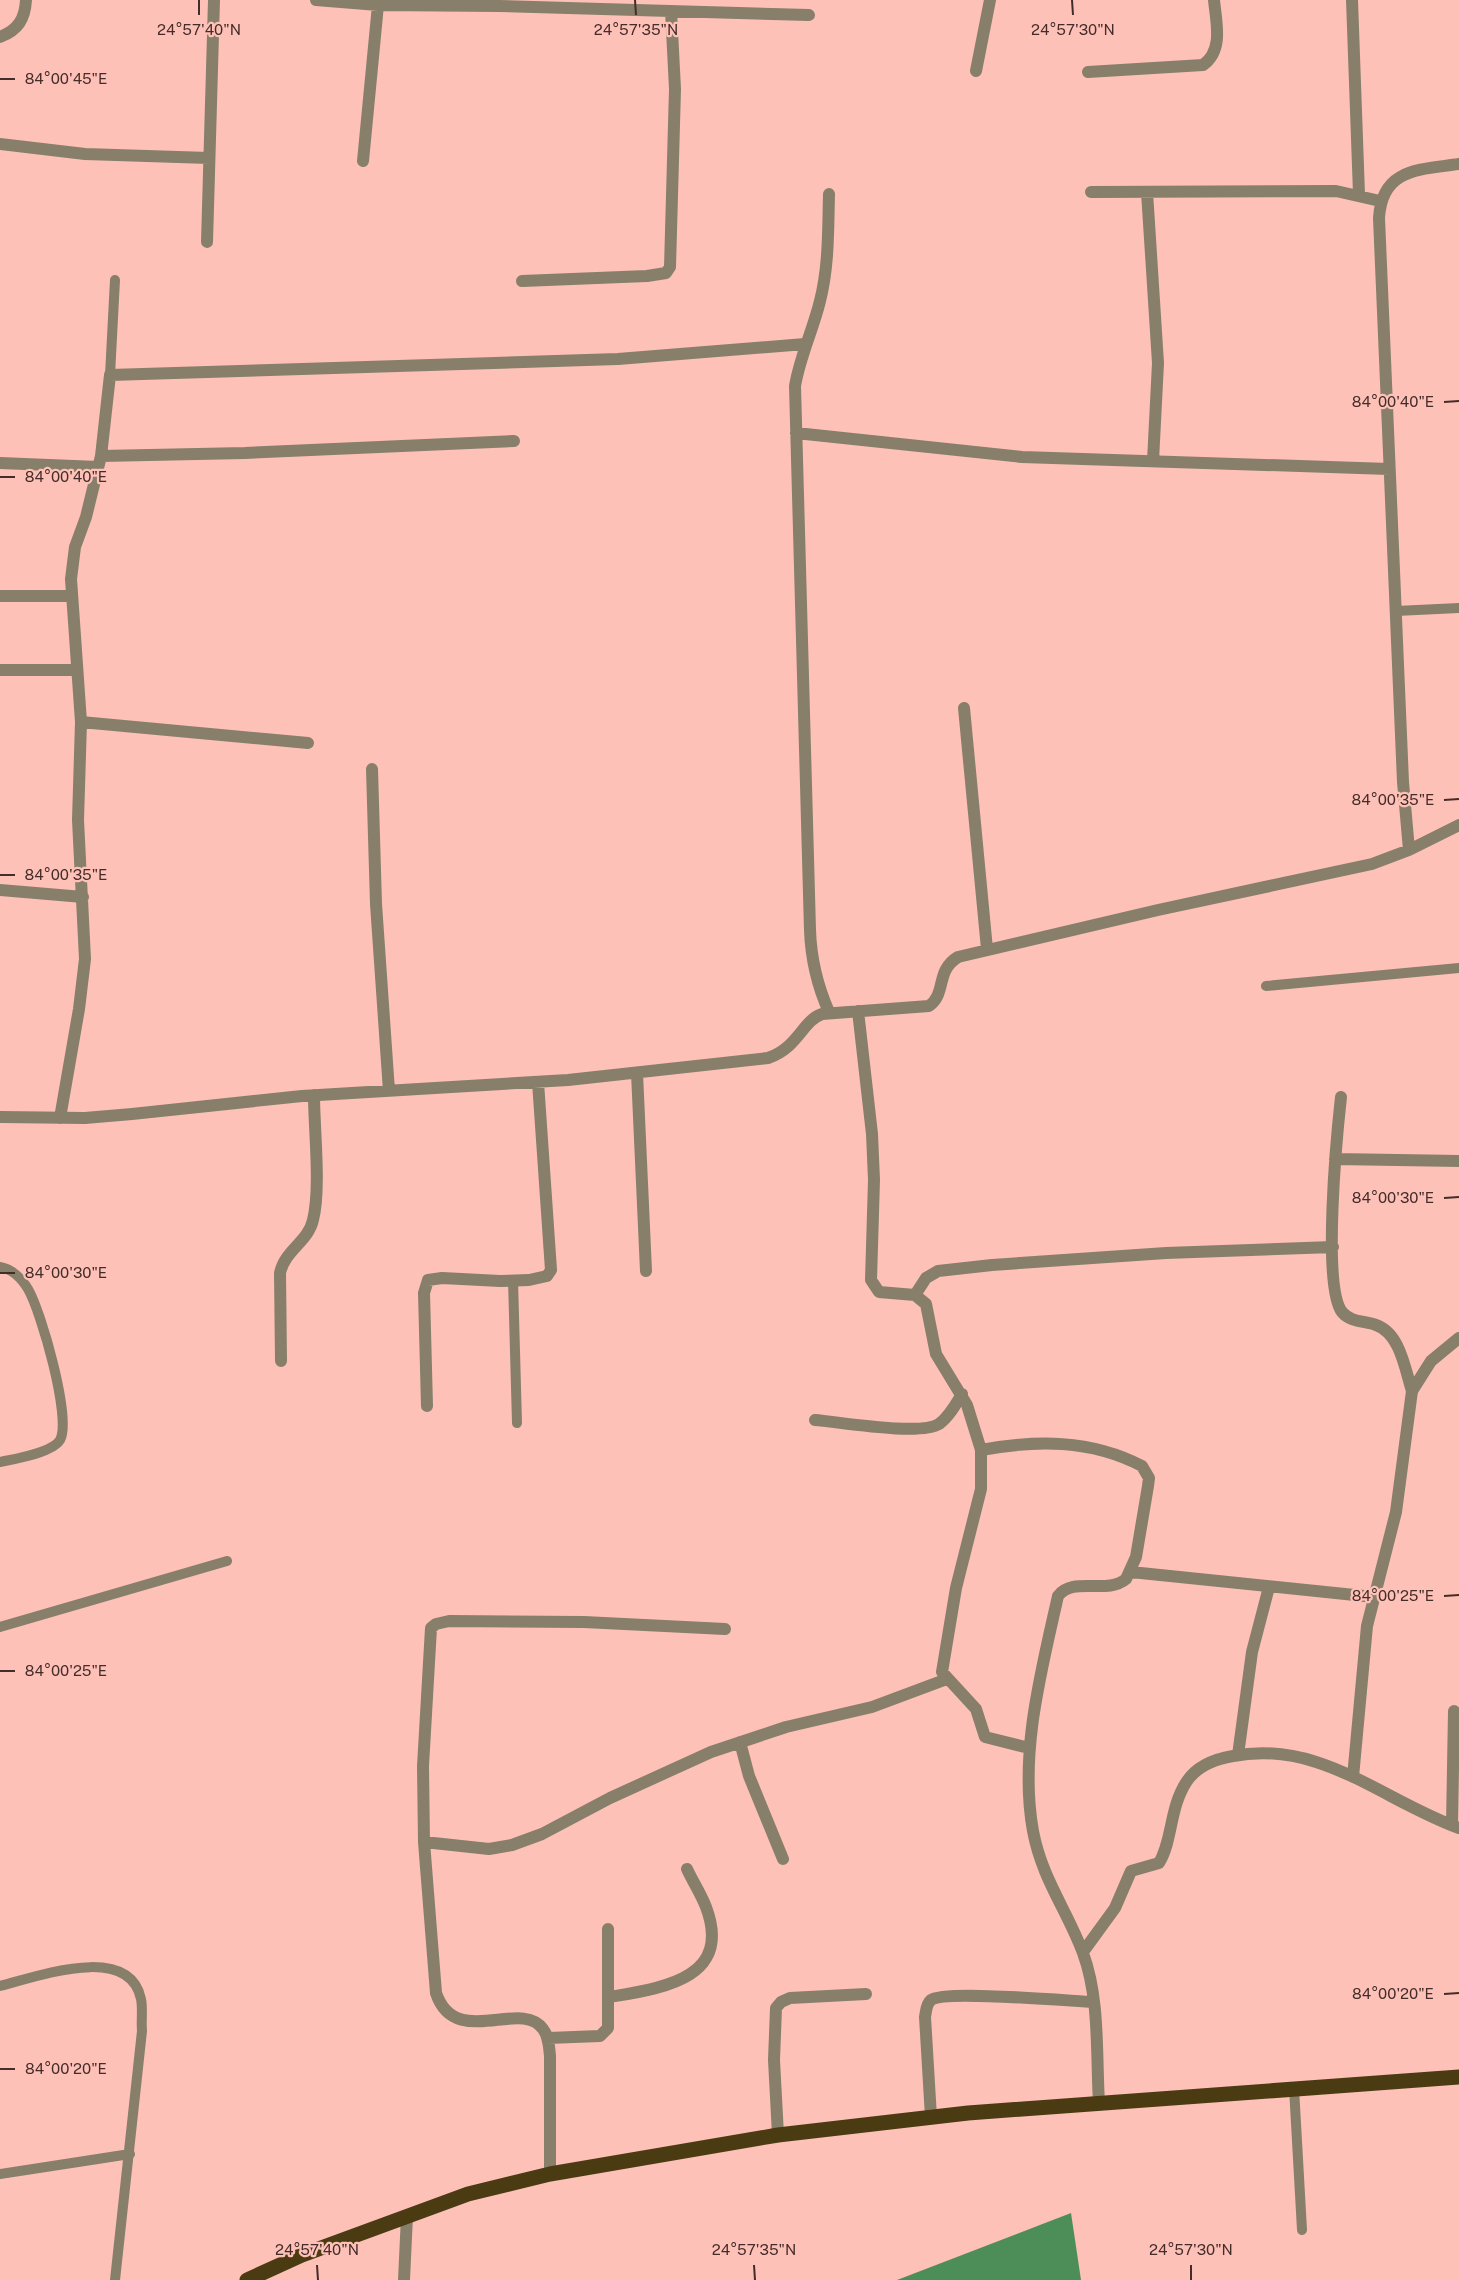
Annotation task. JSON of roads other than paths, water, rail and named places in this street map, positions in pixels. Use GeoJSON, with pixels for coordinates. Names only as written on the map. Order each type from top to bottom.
{"type":"FeatureCollection","features":[{"type":"Feature","properties":{"kind":"main road"},"geometry":{"type":"LineString","coordinates":[[247,2280],[302,2255],[468,2194],[550,2174],[778,2135],[932,2117],[1459,2077]]}},
{"type":"Feature","properties":{"kind":"street"},"geometry":{"type":"LineString","coordinates":[[0,37],[17,29],[23,19],[26,0]]}},
{"type":"Feature","properties":{"kind":"street"},"geometry":{"type":"LineString","coordinates":[[207,242],[214,0]]}},
{"type":"Feature","properties":{"kind":"street"},"geometry":{"type":"LineString","coordinates":[[316,0],[378,5],[809,15]]}},
{"type":"Feature","properties":{"kind":"street"},"geometry":{"type":"LineString","coordinates":[[976,72],[990,0]]}},
{"type":"Feature","properties":{"kind":"street"},"geometry":{"type":"LineString","coordinates":[[1088,72],[1203,65],[1211,59],[1216,50],[1214,0]]}},
{"type":"Feature","properties":{"kind":"street"},"geometry":{"type":"LineString","coordinates":[[1353,0],[1359,194]]}},
{"type":"Feature","properties":{"kind":"street"},"geometry":{"type":"LineString","coordinates":[[363,161],[378,5]]}},
{"type":"Feature","properties":{"kind":"street"},"geometry":{"type":"LineString","coordinates":[[522,281],[647,276],[666,273],[670,267],[675,89],[671,11]]}},
{"type":"Feature","properties":{"kind":"street"},"geometry":{"type":"LineString","coordinates":[[0,144],[84,154],[208,158]]}},
{"type":"Feature","properties":{"kind":"street"},"geometry":{"type":"LineString","coordinates":[[1409,850],[1389,469],[1379,236],[1380,201],[1389,185],[1409,172],[1459,164]]}},
{"type":"Feature","properties":{"kind":"street"},"geometry":{"type":"LineString","coordinates":[[1091,192],[1336,191],[1359,194],[1380,201]]}},
{"type":"Feature","properties":{"kind":"street"},"geometry":{"type":"LineString","coordinates":[[1147,192],[1158,363],[1153,461]]}},
{"type":"Feature","properties":{"kind":"street"},"geometry":{"type":"LineString","coordinates":[[829,194],[827,244],[820,299],[805,344],[795,386],[810,930],[812,962],[829,1012]]}},
{"type":"Feature","properties":{"kind":"street"},"geometry":{"type":"LineString","coordinates":[[60,1118],[79,1009],[85,959],[78,820],[81,722],[71,596],[75,547],[86,517],[99,461],[110,375],[618,359],[805,344]]}},
{"type":"Feature","properties":{"kind":"street"},"geometry":{"type":"LineString","coordinates":[[796,433],[1022,457],[1389,469]]}},
{"type":"Feature","properties":{"kind":"street"},"geometry":{"type":"LineString","coordinates":[[0,462],[99,461],[514,441]]}},
{"type":"Feature","properties":{"kind":"street"},"geometry":{"type":"LineString","coordinates":[[0,596],[71,596]]}},
{"type":"Feature","properties":{"kind":"street"},"geometry":{"type":"LineString","coordinates":[[0,670],[77,670]]}},
{"type":"Feature","properties":{"kind":"street"},"geometry":{"type":"LineString","coordinates":[[964,708],[987,949]]}},
{"type":"Feature","properties":{"kind":"street"},"geometry":{"type":"LineString","coordinates":[[81,722],[308,743]]}},
{"type":"Feature","properties":{"kind":"street"},"geometry":{"type":"LineString","coordinates":[[372,769],[376,904],[389,1091]]}},
{"type":"Feature","properties":{"kind":"street"},"geometry":{"type":"LineString","coordinates":[[0,1117],[60,1118],[132,1114],[314,1095],[538,1082],[768,1058],[790,1047],[816,1016],[829,1012],[929,1006],[938,996],[948,963],[958,957],[1372,864],[1409,850],[1459,825]]}},
{"type":"Feature","properties":{"kind":"street"},"geometry":{"type":"LineString","coordinates":[[0,890],[83,897]]}},
{"type":"Feature","properties":{"kind":"street"},"geometry":{"type":"LineString","coordinates":[[858,1011],[872,1134],[874,1180],[871,1280],[879,1292],[915,1295],[926,1304],[936,1354],[943,1369],[962,1394],[973,1419],[981,1450],[981,1489],[956,1588],[941,1664],[947,1679],[972,1702],[986,1737],[1029,1748]]}},
{"type":"Feature","properties":{"kind":"street"},"geometry":{"type":"LineString","coordinates":[[637,1073],[646,1272]]}},
{"type":"Feature","properties":{"kind":"street"},"geometry":{"type":"LineString","coordinates":[[427,1406],[424,1293],[428,1280],[442,1278],[541,1279],[547,1276],[553,1265],[538,1082]]}},
{"type":"Feature","properties":{"kind":"street"},"geometry":{"type":"LineString","coordinates":[[281,1360],[280,1273],[282,1261],[308,1233],[313,1221],[316,1199],[314,1095]]}},
{"type":"Feature","properties":{"kind":"street"},"geometry":{"type":"LineString","coordinates":[[1341,1097],[1335,1159],[1333,1247],[1334,1278],[1342,1312],[1352,1319],[1376,1325],[1387,1331],[1396,1342],[1412,1391]]}},
{"type":"Feature","properties":{"kind":"street"},"geometry":{"type":"LineString","coordinates":[[1335,1159],[1459,1161]]}},
{"type":"Feature","properties":{"kind":"street"},"geometry":{"type":"LineString","coordinates":[[915,1295],[926,1278],[938,1271],[992,1264],[1166,1253],[1333,1247]]}},
{"type":"Feature","properties":{"kind":"street"},"geometry":{"type":"LineString","coordinates":[[1353,1778],[1366,1635],[1396,1512],[1412,1391],[1431,1361],[1459,1338]]}},
{"type":"Feature","properties":{"kind":"street"},"geometry":{"type":"LineString","coordinates":[[815,1420],[909,1429],[927,1428],[939,1424],[962,1394]]}},
{"type":"Feature","properties":{"kind":"street"},"geometry":{"type":"LineString","coordinates":[[981,1450],[1012,1444],[1072,1443],[1118,1455],[1142,1466],[1149,1478],[1140,1539],[1131,1572],[1121,1584],[1071,1587],[1063,1589],[1058,1596],[1029,1748],[1029,1798],[1040,1858],[1049,1885],[1083,1952],[1093,2002],[1099,2103]]}},
{"type":"Feature","properties":{"kind":"street"},"geometry":{"type":"LineString","coordinates":[[1131,1572],[1374,1597]]}},
{"type":"Feature","properties":{"kind":"street"},"geometry":{"type":"LineString","coordinates":[[1238,1755],[1252,1652],[1269,1587]]}},
{"type":"Feature","properties":{"kind":"street"},"geometry":{"type":"LineString","coordinates":[[550,2174],[548,2038],[542,2027],[534,2021],[463,2020],[450,2016],[441,2007],[431,1957],[424,1842],[423,1766],[430,1634],[436,1623],[449,1620],[584,1622],[725,1629]]}},
{"type":"Feature","properties":{"kind":"street"},"geometry":{"type":"LineString","coordinates":[[424,1842],[489,1849],[512,1845],[542,1834],[678,1765],[786,1727],[872,1707],[947,1679]]}},
{"type":"Feature","properties":{"kind":"street"},"geometry":{"type":"LineString","coordinates":[[1083,1952],[1115,1908],[1131,1871],[1153,1866],[1163,1857],[1170,1820],[1188,1780],[1202,1766],[1217,1759],[1273,1751],[1300,1756],[1353,1778],[1455,1827],[1454,1712]]}},
{"type":"Feature","properties":{"kind":"street"},"geometry":{"type":"LineString","coordinates":[[741,1742],[749,1776],[783,1859]]}},
{"type":"Feature","properties":{"kind":"street"},"geometry":{"type":"LineString","coordinates":[[610,1997],[663,1987],[682,1980],[700,1969],[707,1959],[711,1926],[706,1907],[687,1869]]}},
{"type":"Feature","properties":{"kind":"street"},"geometry":{"type":"LineString","coordinates":[[548,2038],[592,2037],[605,2033],[610,2020],[608,1929]]}},
{"type":"Feature","properties":{"kind":"street"},"geometry":{"type":"LineString","coordinates":[[778,2135],[774,2060],[776,2008],[781,2002],[790,1998],[866,1994]]}},
{"type":"Feature","properties":{"kind":"street"},"geometry":{"type":"LineString","coordinates":[[932,2117],[925,2017],[926,2007],[931,2000],[939,1997],[961,1996],[1093,2002]]}},
{"type":"Feature","properties":{"kind":"street"},"geometry":{"type":"LineString","coordinates":[[404,2280],[407,2216]]}},
{"type":"Feature","properties":{"kind":"lane"},"geometry":{"type":"LineString","coordinates":[[110,375],[115,280]]}},
{"type":"Feature","properties":{"kind":"lane"},"geometry":{"type":"LineString","coordinates":[[1396,611],[1459,608]]}},
{"type":"Feature","properties":{"kind":"lane"},"geometry":{"type":"LineString","coordinates":[[1266,987],[1459,968]]}},
{"type":"Feature","properties":{"kind":"lane"},"geometry":{"type":"LineString","coordinates":[[0,1267],[18,1275],[35,1303],[63,1414],[60,1440],[52,1448],[0,1462]]}},
{"type":"Feature","properties":{"kind":"lane"},"geometry":{"type":"LineString","coordinates":[[513,1280],[517,1423]]}},
{"type":"Feature","properties":{"kind":"lane"},"geometry":{"type":"LineString","coordinates":[[0,1627],[227,1561]]}},
{"type":"Feature","properties":{"kind":"lane"},"geometry":{"type":"LineString","coordinates":[[0,1986],[89,1966],[116,1969],[131,1979],[141,1998],[142,2031],[115,2280]]}},
{"type":"Feature","properties":{"kind":"lane"},"geometry":{"type":"LineString","coordinates":[[1294,2088],[1302,2230]]}},
{"type":"Feature","properties":{"kind":"lane"},"geometry":{"type":"LineString","coordinates":[[0,2174],[130,2154]]}}]}
